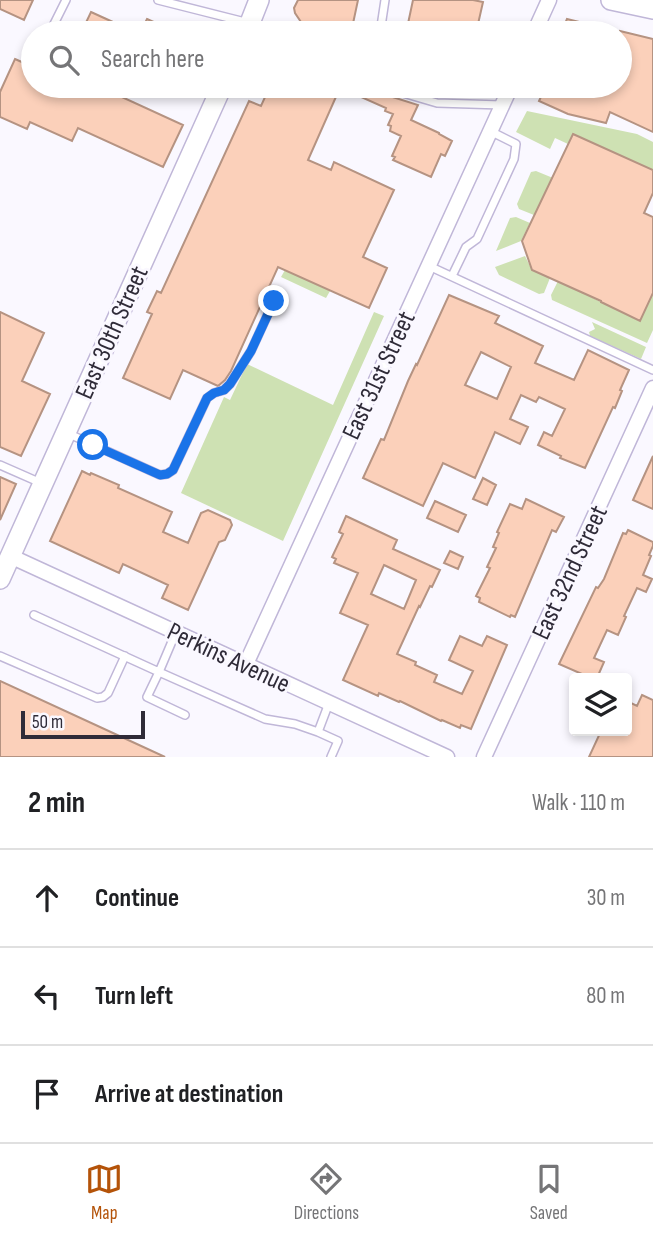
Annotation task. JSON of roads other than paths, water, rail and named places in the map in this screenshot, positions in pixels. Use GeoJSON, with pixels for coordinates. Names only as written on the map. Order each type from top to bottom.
{"type":"FeatureCollection","features":[{"type":"Feature","properties":{"kind":"main road"},"geometry":{"type":"LineString","coordinates":[[250,21],[258,0]]}},
{"type":"Feature","properties":{"kind":"main road"},"geometry":{"type":"LineString","coordinates":[[611,0],[653,9]]}},
{"type":"Feature","properties":{"kind":"main road","name":"East 30th Street"},"geometry":{"type":"LineString","coordinates":[[0,579],[217,98]]}},
{"type":"Feature","properties":{"kind":"street"},"geometry":{"type":"LineString","coordinates":[[539,21],[549,0]]}},
{"type":"Feature","properties":{"kind":"street","name":"East 31st Street"},"geometry":{"type":"LineString","coordinates":[[246,664],[505,98]]}},
{"type":"Feature","properties":{"kind":"street","name":"East 32nd Street"},"geometry":{"type":"LineString","coordinates":[[484,757],[653,388]]}},
{"type":"Feature","properties":{"kind":"street","name":"Perkins Avenue"},"geometry":{"type":"LineString","coordinates":[[10,556],[447,757]]}},
{"type":"Feature","properties":{"kind":"lane"},"geometry":{"type":"LineString","coordinates":[[55,21],[65,0]]}},
{"type":"Feature","properties":{"kind":"lane"},"geometry":{"type":"LineString","coordinates":[[158,0],[225,21]]}},
{"type":"Feature","properties":{"kind":"lane"},"geometry":{"type":"LineString","coordinates":[[382,21],[385,0]]}},
{"type":"Feature","properties":{"kind":"lane"},"geometry":{"type":"LineString","coordinates":[[420,98],[437,103],[502,105]]}},
{"type":"Feature","properties":{"kind":"lane"},"geometry":{"type":"LineString","coordinates":[[452,276],[466,247],[477,239],[514,159],[516,144],[490,131]]}},
{"type":"Feature","properties":{"kind":"lane"},"geometry":{"type":"LineString","coordinates":[[429,265],[653,370]]}},
{"type":"Feature","properties":{"kind":"lane"},"geometry":{"type":"LineString","coordinates":[[66,432],[160,475],[167,474],[173,470],[207,398],[230,384],[251,351],[274,301]]}},
{"type":"Feature","properties":{"kind":"lane"},"geometry":{"type":"LineString","coordinates":[[0,465],[43,484]]}},
{"type":"Feature","properties":{"kind":"lane"},"geometry":{"type":"LineString","coordinates":[[34,615],[265,719],[295,724],[338,741],[331,757]]}},
{"type":"Feature","properties":{"kind":"lane"},"geometry":{"type":"LineString","coordinates":[[176,632],[147,697],[185,715]]}},
{"type":"Feature","properties":{"kind":"lane"},"geometry":{"type":"LineString","coordinates":[[0,656],[97,698],[108,693],[125,656]]}},
{"type":"Feature","properties":{"kind":"lane"},"geometry":{"type":"LineString","coordinates":[[318,732],[329,703]]}}]}
